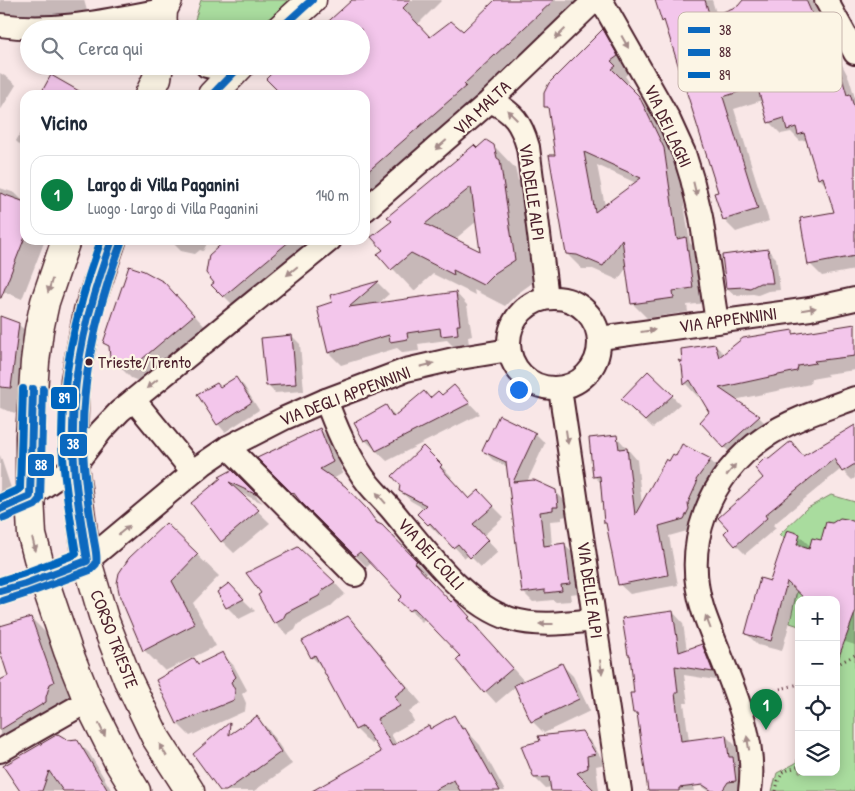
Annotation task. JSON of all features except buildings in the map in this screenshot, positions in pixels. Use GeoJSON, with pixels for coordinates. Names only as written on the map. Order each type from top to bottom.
{"type":"FeatureCollection","features":[{"type":"Feature","properties":{"kind":"street"},"geometry":{"type":"LineString","coordinates":[[290,20],[312,0]]}},
{"type":"Feature","properties":{"kind":"street","name":"VIA MALTA"},"geometry":{"type":"LineString","coordinates":[[370,206],[490,101],[595,0]]}},
{"type":"Feature","properties":{"kind":"street","name":"VIA DEI LAGHI"},"geometry":{"type":"LineString","coordinates":[[601,0],[668,118],[684,153],[701,217],[717,322]]}},
{"type":"Feature","properties":{"kind":"street"},"geometry":{"type":"LineString","coordinates":[[826,0],[833,12]]}},
{"type":"Feature","properties":{"kind":"street"},"geometry":{"type":"LineString","coordinates":[[134,20],[165,17]]}},
{"type":"Feature","properties":{"kind":"street"},"geometry":{"type":"LineString","coordinates":[[0,25],[20,27]]}},
{"type":"Feature","properties":{"kind":"street"},"geometry":{"type":"LineString","coordinates":[[842,29],[855,53]]}},
{"type":"Feature","properties":{"kind":"street"},"geometry":{"type":"LineString","coordinates":[[151,90],[158,75]]}},
{"type":"Feature","properties":{"kind":"street","name":"VIA DELLE ALPI"},"geometry":{"type":"LineString","coordinates":[[490,101],[508,111],[517,120],[522,127],[528,147],[547,298]]}},
{"type":"Feature","properties":{"kind":"street"},"geometry":{"type":"LineString","coordinates":[[64,245],[46,302],[36,348],[30,436],[32,535],[43,577],[68,651],[88,701],[119,763],[136,791]]}},
{"type":"Feature","properties":{"kind":"street","name":"CORSO TRIESTE"},"geometry":{"type":"LineString","coordinates":[[110,245],[88,311],[77,365],[74,397],[74,466],[87,561],[104,619],[132,688],[156,738],[190,791]]}},
{"type":"Feature","properties":{"kind":"street"},"geometry":{"type":"LineString","coordinates":[[0,509],[30,496],[74,466],[110,421],[324,245]]}},
{"type":"Feature","properties":{"kind":"street"},"geometry":{"type":"LineString","coordinates":[[547,298],[562,298],[576,303],[588,312],[596,324],[600,338],[599,352],[594,366],[586,376],[575,384],[560,389],[532,384],[521,375],[513,364],[509,350],[509,336],[513,323],[521,312],[531,304],[547,298]]}},
{"type":"Feature","properties":{"kind":"street","name":"VIA APPENNINI"},"geometry":{"type":"LineString","coordinates":[[600,338],[810,309],[855,299]]}},
{"type":"Feature","properties":{"kind":"street","name":"VIA DEGLI APPENNINI"},"geometry":{"type":"LineString","coordinates":[[87,561],[193,472],[228,447],[278,422],[326,400],[406,370],[454,359],[509,350]]}},
{"type":"Feature","properties":{"kind":"street","name":"VIA DELLE ALPI"},"geometry":{"type":"LineString","coordinates":[[560,389],[620,791]]}},
{"type":"Feature","properties":{"kind":"street"},"geometry":{"type":"LineString","coordinates":[[750,791],[750,762],[747,737],[742,715],[726,668],[703,609],[696,575],[697,541],[709,502],[732,468],[751,448],[765,437],[806,416],[855,398]]}},
{"type":"Feature","properties":{"kind":"street"},"geometry":{"type":"LineString","coordinates":[[134,400],[193,472]]}},
{"type":"Feature","properties":{"kind":"street","name":"VIA DEI COLLI"},"geometry":{"type":"LineString","coordinates":[[326,400],[346,448],[362,476],[422,546],[472,598],[495,613],[528,623],[553,624],[594,620]]}},
{"type":"Feature","properties":{"kind":"street"},"geometry":{"type":"LineString","coordinates":[[228,447],[355,575]]}},
{"type":"Feature","properties":{"kind":"street"},"geometry":{"type":"LineString","coordinates":[[0,591],[87,561]]}},
{"type":"Feature","properties":{"kind":"street"},"geometry":{"type":"LineString","coordinates":[[0,751],[88,701]]}},
{"type":"Feature","properties":{"kind":"path"},"geometry":{"type":"LineString","coordinates":[[840,663],[855,655]]}},
{"type":"Feature","properties":{"kind":"path"},"geometry":{"type":"LineString","coordinates":[[780,689],[795,685]]}},
{"type":"Feature","properties":{"kind":"path"},"geometry":{"type":"LineString","coordinates":[[776,791],[778,781],[783,772],[795,768]]}},
{"type":"Feature","properties":{"kind":"green space"},"geometry":{"type":"Polygon","coordinates":[[[201,0],[290,0],[268,20],[195,20],[201,0]]]}},
{"type":"Feature","properties":{"kind":"green space"},"geometry":{"type":"Polygon","coordinates":[[[831,495],[855,502],[855,791],[772,791],[777,773],[795,764],[795,776],[840,776],[840,596],[796,596],[806,547],[779,535],[806,509],[831,495]]]}},
{"type":"Feature","properties":{"kind":"green space"},"geometry":{"type":"Polygon","coordinates":[[[795,599],[795,625],[790,623],[795,599]]]}},
{"type":"Feature","properties":{"kind":"transit line","name":"38"},"geometry":{"type":"LineString","coordinates":[[290,20],[312,0]]}},
{"type":"Feature","properties":{"kind":"transit line","name":"38"},"geometry":{"type":"LineString","coordinates":[[217,90],[231,75]]}},
{"type":"Feature","properties":{"kind":"transit line","name":"89"},"geometry":{"type":"LineString","coordinates":[[0,581],[76,554],[64,466],[63,412],[68,362],[73,337],[85,288],[99,245]]}},
{"type":"Feature","properties":{"kind":"transit line","name":"38"},"geometry":{"type":"LineString","coordinates":[[0,591],[25,584],[87,561],[74,467],[73,411],[79,361],[89,312],[110,245]]}},
{"type":"Feature","properties":{"kind":"transit line","name":"88"},"geometry":{"type":"LineString","coordinates":[[3,601],[90,570],[96,564],[84,466],[83,437],[86,381],[90,353],[103,297],[120,245]]}},
{"type":"Feature","properties":{"kind":"transit line","name":"89"},"geometry":{"type":"LineString","coordinates":[[0,498],[20,489],[23,389]]}},
{"type":"Feature","properties":{"kind":"transit line","name":"38"},"geometry":{"type":"LineString","coordinates":[[0,509],[30,496],[33,389]]}},
{"type":"Feature","properties":{"kind":"transit line","name":"88"},"geometry":{"type":"LineString","coordinates":[[4,518],[35,505],[40,499],[43,389]]}},
{"type":"Feature","properties":{"kind":"place","name":"Trieste/Trento"},"geometry":{"type":"Point","coordinates":[89,362]}},
{"type":"Feature","properties":{"kind":"place","name":"Largo di Villa Paganini"},"geometry":{"type":"Point","coordinates":[766,730]}}]}
